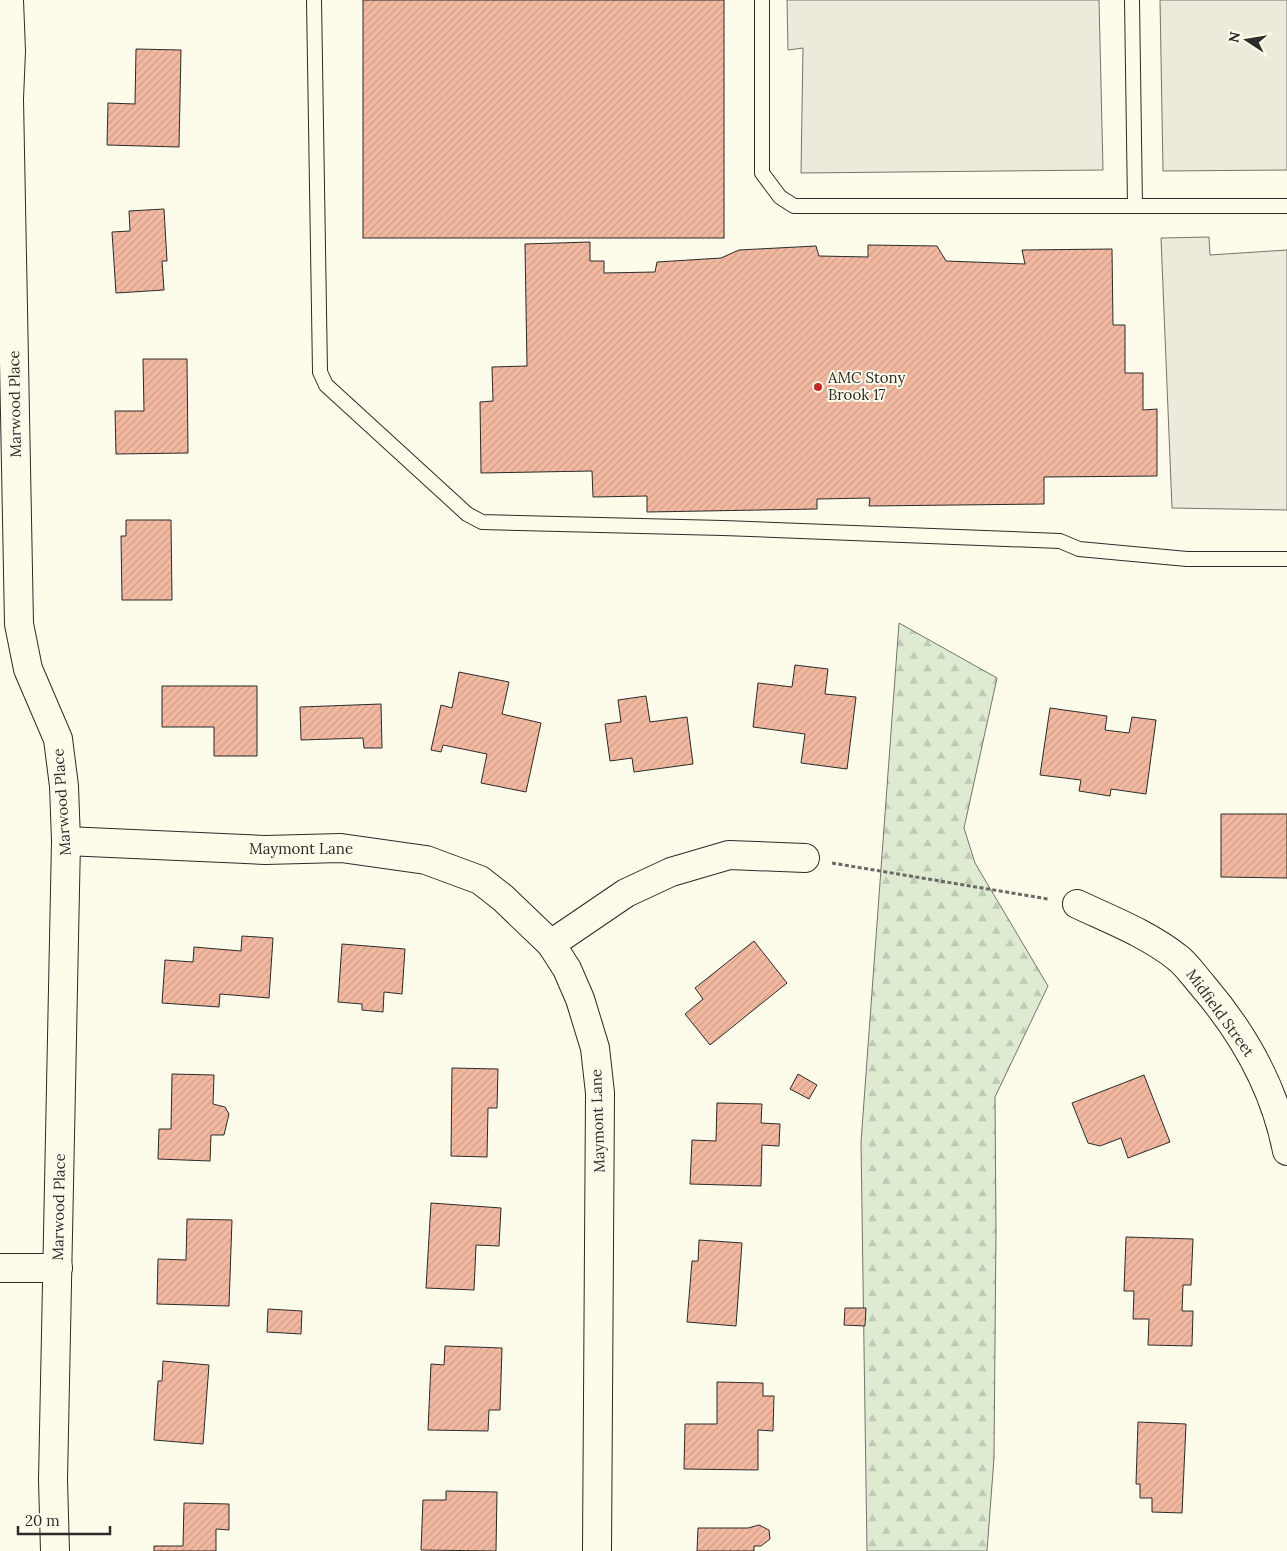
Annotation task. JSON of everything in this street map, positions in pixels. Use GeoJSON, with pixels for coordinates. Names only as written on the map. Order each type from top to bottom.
{"type":"FeatureCollection","features":[{"type":"Feature","properties":{"kind":"street","name":"Marwood Place"},"geometry":{"type":"LineString","coordinates":[[9,0],[9,99],[20,624],[28,669],[58,739],[64,786],[66,841],[53,1480],[54,1551]]}},
{"type":"Feature","properties":{"kind":"street","name":"Maymont Lane"},"geometry":{"type":"LineString","coordinates":[[66,841],[265,850],[341,848],[426,860],[480,880],[503,898],[551,944],[567,970],[580,999],[595,1048],[600,1093],[597,1551]]}},
{"type":"Feature","properties":{"kind":"street"},"geometry":{"type":"LineString","coordinates":[[551,944],[626,893],[671,872],[729,855],[805,858]]}},
{"type":"Feature","properties":{"kind":"street","name":"Midfield Street"},"geometry":{"type":"LineString","coordinates":[[1077,904],[1155,942],[1180,959],[1205,989],[1254,1057],[1271,1094],[1284,1134],[1287,1151]]}},
{"type":"Feature","properties":{"kind":"street"},"geometry":{"type":"LineString","coordinates":[[0,1268],[58,1268]]}},
{"type":"Feature","properties":{"kind":"lane"},"geometry":{"type":"LineString","coordinates":[[314,0],[320,372],[326,385],[467,514],[482,522],[723,528],[1060,541],[1079,548],[1187,559],[1287,560]]}},
{"type":"Feature","properties":{"kind":"lane"},"geometry":{"type":"LineString","coordinates":[[762,0],[762,172],[780,197],[794,206],[1287,206]]}},
{"type":"Feature","properties":{"kind":"lane"},"geometry":{"type":"LineString","coordinates":[[1132,0],[1135,206]]}},
{"type":"Feature","properties":{"kind":"path"},"geometry":{"type":"LineString","coordinates":[[805,858],[1077,904]]}},
{"type":"Feature","properties":{"kind":"green space"},"geometry":{"type":"Polygon","coordinates":[[[899,623],[997,678],[964,828],[975,863],[1048,986],[995,1097],[994,1458],[987,1551],[867,1551],[861,1142],[899,623]]]}},
{"type":"Feature","properties":{"kind":"shaded area"},"geometry":{"type":"Polygon","coordinates":[[[787,0],[1099,0],[1103,170],[801,173],[803,48],[788,50],[787,0]]]}},
{"type":"Feature","properties":{"kind":"shaded area"},"geometry":{"type":"Polygon","coordinates":[[[1160,0],[1287,0],[1287,170],[1163,171],[1160,0]]]}},
{"type":"Feature","properties":{"kind":"shaded area"},"geometry":{"type":"Polygon","coordinates":[[[1209,237],[1210,255],[1287,250],[1287,510],[1172,508],[1161,238],[1209,237]]]}},
{"type":"Feature","properties":{"kind":"building"},"geometry":{"type":"Polygon","coordinates":[[[363,0],[724,0],[724,238],[363,238],[363,0]]]}},
{"type":"Feature","properties":{"kind":"building"},"geometry":{"type":"Polygon","coordinates":[[[136,49],[181,50],[179,147],[107,145],[108,103],[135,104],[136,49]]]}},
{"type":"Feature","properties":{"kind":"building"},"geometry":{"type":"Polygon","coordinates":[[[164,209],[167,261],[162,261],[164,290],[116,293],[112,232],[130,231],[129,211],[164,209]]]}},
{"type":"Feature","properties":{"kind":"building","name":"AMC Stony Brook 17"},"geometry":{"type":"Polygon","coordinates":[[[590,242],[590,261],[604,261],[604,273],[655,272],[657,262],[721,258],[739,250],[816,246],[819,256],[868,257],[868,245],[937,246],[946,261],[1025,264],[1022,250],[1112,249],[1113,325],[1125,325],[1125,373],[1143,373],[1143,410],[1157,409],[1157,476],[1044,477],[1044,504],[869,506],[870,498],[817,499],[817,509],[647,512],[647,496],[593,497],[592,471],[481,473],[480,402],[493,401],[492,367],[527,366],[525,244],[590,242]]]}},
{"type":"Feature","properties":{"kind":"building"},"geometry":{"type":"Polygon","coordinates":[[[143,359],[187,359],[188,453],[116,454],[115,411],[144,411],[143,359]]]}},
{"type":"Feature","properties":{"kind":"building"},"geometry":{"type":"Polygon","coordinates":[[[126,520],[171,520],[172,600],[122,600],[121,536],[126,536],[126,520]]]}},
{"type":"Feature","properties":{"kind":"building"},"geometry":{"type":"Polygon","coordinates":[[[795,665],[828,669],[825,694],[856,697],[847,769],[801,763],[805,734],[753,727],[758,683],[792,687],[795,665]]]}},
{"type":"Feature","properties":{"kind":"building"},"geometry":{"type":"Polygon","coordinates":[[[459,672],[509,682],[502,714],[541,723],[526,792],[481,783],[487,754],[443,745],[441,752],[431,750],[441,705],[452,708],[459,672]]]}},
{"type":"Feature","properties":{"kind":"building"},"geometry":{"type":"Polygon","coordinates":[[[162,686],[257,686],[257,756],[214,756],[214,727],[162,727],[162,686]]]}},
{"type":"Feature","properties":{"kind":"building"},"geometry":{"type":"Polygon","coordinates":[[[646,696],[650,722],[687,717],[693,764],[634,772],[632,758],[610,761],[605,724],[621,722],[618,700],[646,696]]]}},
{"type":"Feature","properties":{"kind":"building"},"geometry":{"type":"Polygon","coordinates":[[[381,704],[382,748],[364,748],[363,738],[301,740],[300,707],[381,704]]]}},
{"type":"Feature","properties":{"kind":"building"},"geometry":{"type":"Polygon","coordinates":[[[1050,708],[1107,716],[1105,730],[1129,733],[1132,717],[1156,720],[1146,794],[1111,789],[1110,796],[1079,791],[1081,780],[1040,775],[1050,708]]]}},
{"type":"Feature","properties":{"kind":"building"},"geometry":{"type":"Polygon","coordinates":[[[1221,814],[1287,814],[1287,878],[1221,877],[1221,814]]]}},
{"type":"Feature","properties":{"kind":"building"},"geometry":{"type":"Polygon","coordinates":[[[242,936],[273,938],[269,998],[220,994],[219,1007],[162,1003],[165,960],[193,962],[194,947],[241,951],[242,936]]]}},
{"type":"Feature","properties":{"kind":"building"},"geometry":{"type":"Polygon","coordinates":[[[754,941],[787,983],[710,1045],[685,1014],[703,999],[695,988],[754,941]]]}},
{"type":"Feature","properties":{"kind":"building"},"geometry":{"type":"Polygon","coordinates":[[[342,944],[405,949],[402,994],[384,992],[383,1012],[362,1010],[362,1004],[338,1002],[342,944]]]}},
{"type":"Feature","properties":{"kind":"building"},"geometry":{"type":"Polygon","coordinates":[[[452,1068],[498,1069],[497,1108],[488,1108],[487,1157],[451,1156],[452,1068]]]}},
{"type":"Feature","properties":{"kind":"building"},"geometry":{"type":"Polygon","coordinates":[[[172,1074],[214,1075],[213,1104],[225,1107],[229,1114],[224,1135],[211,1135],[210,1161],[158,1159],[159,1129],[171,1129],[172,1074]]]}},
{"type":"Feature","properties":{"kind":"building"},"geometry":{"type":"Polygon","coordinates":[[[798,1074],[817,1085],[809,1099],[790,1089],[798,1074]]]}},
{"type":"Feature","properties":{"kind":"building"},"geometry":{"type":"Polygon","coordinates":[[[1144,1075],[1170,1142],[1128,1158],[1121,1138],[1100,1146],[1088,1143],[1072,1103],[1144,1075]]]}},
{"type":"Feature","properties":{"kind":"building"},"geometry":{"type":"Polygon","coordinates":[[[717,1103],[762,1104],[761,1123],[780,1124],[779,1146],[762,1145],[761,1186],[690,1184],[692,1140],[716,1141],[717,1103]]]}},
{"type":"Feature","properties":{"kind":"building"},"geometry":{"type":"Polygon","coordinates":[[[431,1203],[501,1208],[499,1246],[476,1245],[474,1290],[426,1288],[431,1203]]]}},
{"type":"Feature","properties":{"kind":"building"},"geometry":{"type":"Polygon","coordinates":[[[187,1219],[232,1220],[229,1306],[157,1304],[158,1259],[186,1260],[187,1219]]]}},
{"type":"Feature","properties":{"kind":"building"},"geometry":{"type":"Polygon","coordinates":[[[1126,1237],[1193,1239],[1191,1285],[1183,1285],[1182,1311],[1193,1311],[1192,1346],[1148,1345],[1149,1319],[1133,1319],[1134,1291],[1124,1291],[1126,1237]]]}},
{"type":"Feature","properties":{"kind":"building"},"geometry":{"type":"Polygon","coordinates":[[[699,1240],[742,1243],[736,1326],[687,1322],[692,1261],[698,1261],[699,1240]]]}},
{"type":"Feature","properties":{"kind":"building"},"geometry":{"type":"Polygon","coordinates":[[[845,1308],[866,1308],[865,1326],[844,1325],[845,1308]]]}},
{"type":"Feature","properties":{"kind":"building"},"geometry":{"type":"Polygon","coordinates":[[[268,1309],[302,1311],[301,1334],[267,1332],[268,1309]]]}},
{"type":"Feature","properties":{"kind":"building"},"geometry":{"type":"Polygon","coordinates":[[[445,1346],[502,1348],[500,1410],[489,1410],[488,1431],[428,1430],[431,1364],[444,1365],[445,1346]]]}},
{"type":"Feature","properties":{"kind":"building"},"geometry":{"type":"Polygon","coordinates":[[[163,1361],[209,1365],[203,1444],[154,1440],[158,1381],[162,1381],[163,1361]]]}},
{"type":"Feature","properties":{"kind":"building"},"geometry":{"type":"Polygon","coordinates":[[[717,1382],[763,1383],[763,1396],[774,1396],[773,1431],[758,1430],[758,1470],[684,1469],[685,1424],[717,1424],[717,1382]]]}},
{"type":"Feature","properties":{"kind":"building"},"geometry":{"type":"Polygon","coordinates":[[[1138,1422],[1186,1424],[1182,1513],[1152,1512],[1152,1498],[1140,1498],[1140,1484],[1136,1484],[1138,1422]]]}},
{"type":"Feature","properties":{"kind":"building"},"geometry":{"type":"Polygon","coordinates":[[[446,1491],[497,1492],[496,1551],[421,1550],[423,1500],[446,1500],[446,1491]]]}},
{"type":"Feature","properties":{"kind":"building"},"geometry":{"type":"Polygon","coordinates":[[[184,1503],[229,1504],[229,1530],[216,1529],[216,1551],[154,1551],[154,1546],[183,1546],[184,1503]]]}},
{"type":"Feature","properties":{"kind":"building"},"geometry":{"type":"Polygon","coordinates":[[[759,1525],[769,1530],[770,1539],[761,1546],[754,1546],[754,1551],[697,1551],[698,1528],[748,1528],[759,1525]]]}},
{"type":"Feature","properties":{"kind":"place","name":"AMC Stony Brook 17"},"geometry":{"type":"Point","coordinates":[818,387]}}]}
